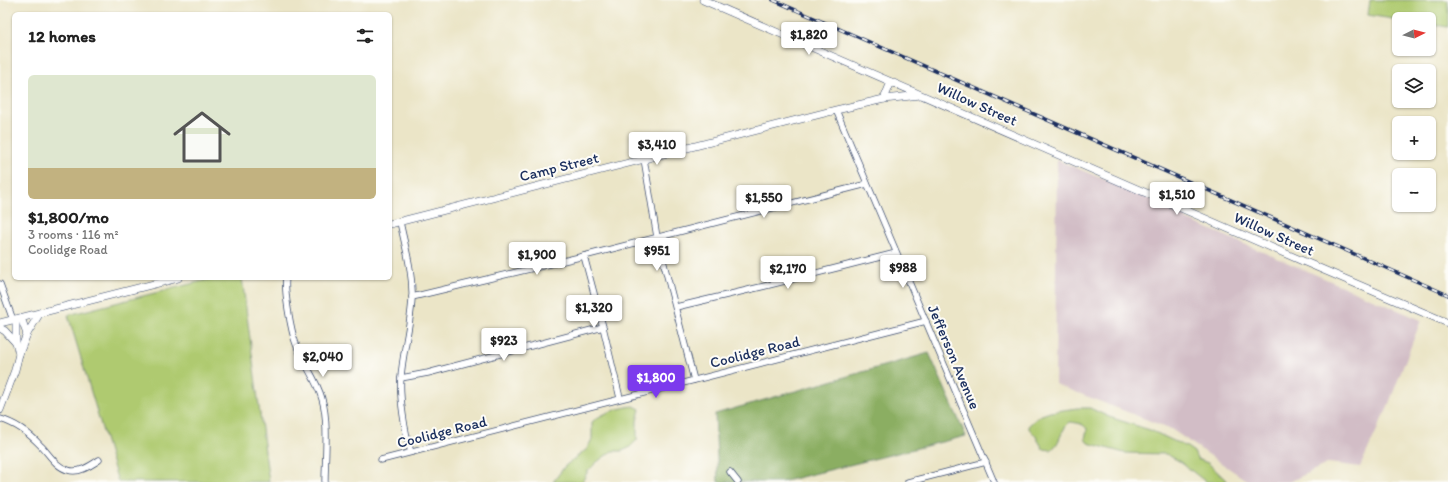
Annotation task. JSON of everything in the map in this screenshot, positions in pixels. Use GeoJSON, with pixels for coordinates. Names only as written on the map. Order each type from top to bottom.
{"type":"FeatureCollection","features":[{"type":"Feature","properties":{"kind":"main road","name":"Willow Street"},"geometry":{"type":"LineString","coordinates":[[703,0],[1309,264],[1448,322]]}},
{"type":"Feature","properties":{"kind":"main road"},"geometry":{"type":"LineString","coordinates":[[884,99],[891,82]]}},
{"type":"Feature","properties":{"kind":"main road","name":"Camp Street"},"geometry":{"type":"LineString","coordinates":[[392,224],[836,110],[884,99],[922,95]]}},
{"type":"Feature","properties":{"kind":"main road"},"geometry":{"type":"LineString","coordinates":[[0,323],[170,280]]}},
{"type":"Feature","properties":{"kind":"main road"},"geometry":{"type":"LineString","coordinates":[[0,410],[15,370],[26,334],[40,313]]}},
{"type":"Feature","properties":{"kind":"main road"},"geometry":{"type":"LineString","coordinates":[[17,319],[26,334]]}},
{"type":"Feature","properties":{"kind":"main road"},"geometry":{"type":"LineString","coordinates":[[17,319],[16,343],[19,354]]}},
{"type":"Feature","properties":{"kind":"main road"},"geometry":{"type":"LineString","coordinates":[[0,328],[5,331],[16,343]]}},
{"type":"Feature","properties":{"kind":"street","name":"Jefferson Avenue"},"geometry":{"type":"LineString","coordinates":[[836,110],[866,184],[994,482]]}},
{"type":"Feature","properties":{"kind":"street"},"geometry":{"type":"LineString","coordinates":[[644,159],[657,237],[694,380]]}},
{"type":"Feature","properties":{"kind":"street"},"geometry":{"type":"LineString","coordinates":[[412,297],[584,256],[866,184]]}},
{"type":"Feature","properties":{"kind":"street"},"geometry":{"type":"LineString","coordinates":[[400,222],[411,276],[412,297],[401,378],[402,398],[408,442],[411,452]]}},
{"type":"Feature","properties":{"kind":"street"},"geometry":{"type":"LineString","coordinates":[[676,307],[765,286],[896,252]]}},
{"type":"Feature","properties":{"kind":"street"},"geometry":{"type":"LineString","coordinates":[[584,256],[620,398]]}},
{"type":"Feature","properties":{"kind":"street"},"geometry":{"type":"LineString","coordinates":[[285,280],[289,314],[296,345],[319,388],[323,402],[325,424],[325,482]]}},
{"type":"Feature","properties":{"kind":"street"},"geometry":{"type":"LineString","coordinates":[[0,284],[17,319]]}},
{"type":"Feature","properties":{"kind":"street","name":"Coolidge Road"},"geometry":{"type":"LineString","coordinates":[[381,460],[620,398],[926,322]]}},
{"type":"Feature","properties":{"kind":"street"},"geometry":{"type":"LineString","coordinates":[[401,378],[428,373],[603,328]]}},
{"type":"Feature","properties":{"kind":"street"},"geometry":{"type":"LineString","coordinates":[[0,419],[7,421],[30,436],[60,467],[68,471],[76,471],[87,468],[99,460]]}},
{"type":"Feature","properties":{"kind":"street"},"geometry":{"type":"LineString","coordinates":[[908,482],[986,462]]}},
{"type":"Feature","properties":{"kind":"street"},"geometry":{"type":"LineString","coordinates":[[730,472],[738,482]]}},
{"type":"Feature","properties":{"kind":"shaded area"},"geometry":{"type":"Polygon","coordinates":[[[1057,160],[1187,214],[1186,219],[1421,320],[1388,406],[1360,467],[1329,463],[1289,482],[1249,482],[1171,429],[1055,384],[1057,160]]]}},
{"type":"Feature","properties":{"kind":"green space"},"geometry":{"type":"Polygon","coordinates":[[[1370,0],[1448,0],[1448,27],[1436,25],[1436,12],[1392,12],[1392,19],[1368,15],[1370,0]]]}},
{"type":"Feature","properties":{"kind":"green space"},"geometry":{"type":"Polygon","coordinates":[[[206,280],[242,280],[269,482],[118,482],[68,315],[206,280]]]}},
{"type":"Feature","properties":{"kind":"green space"},"geometry":{"type":"Polygon","coordinates":[[[929,353],[966,436],[781,482],[718,482],[715,414],[929,353]]]}},
{"type":"Feature","properties":{"kind":"green space"},"geometry":{"type":"Polygon","coordinates":[[[634,406],[640,409],[637,421],[637,440],[629,448],[622,451],[612,451],[588,471],[582,482],[553,482],[565,466],[587,449],[592,439],[592,422],[612,411],[634,406]]]}},
{"type":"Feature","properties":{"kind":"green space"},"geometry":{"type":"Polygon","coordinates":[[[1077,408],[1090,408],[1109,417],[1150,430],[1187,447],[1194,452],[1197,459],[1208,463],[1228,482],[1206,482],[1179,461],[1166,454],[1124,453],[1088,443],[1085,439],[1087,429],[1082,424],[1077,423],[1070,422],[1066,425],[1055,447],[1051,450],[1043,449],[1028,426],[1039,416],[1050,412],[1077,408]]]}},
{"type":"Feature","properties":{"kind":"railway"},"geometry":{"type":"LineString","coordinates":[[773,0],[1448,295]]}}]}
